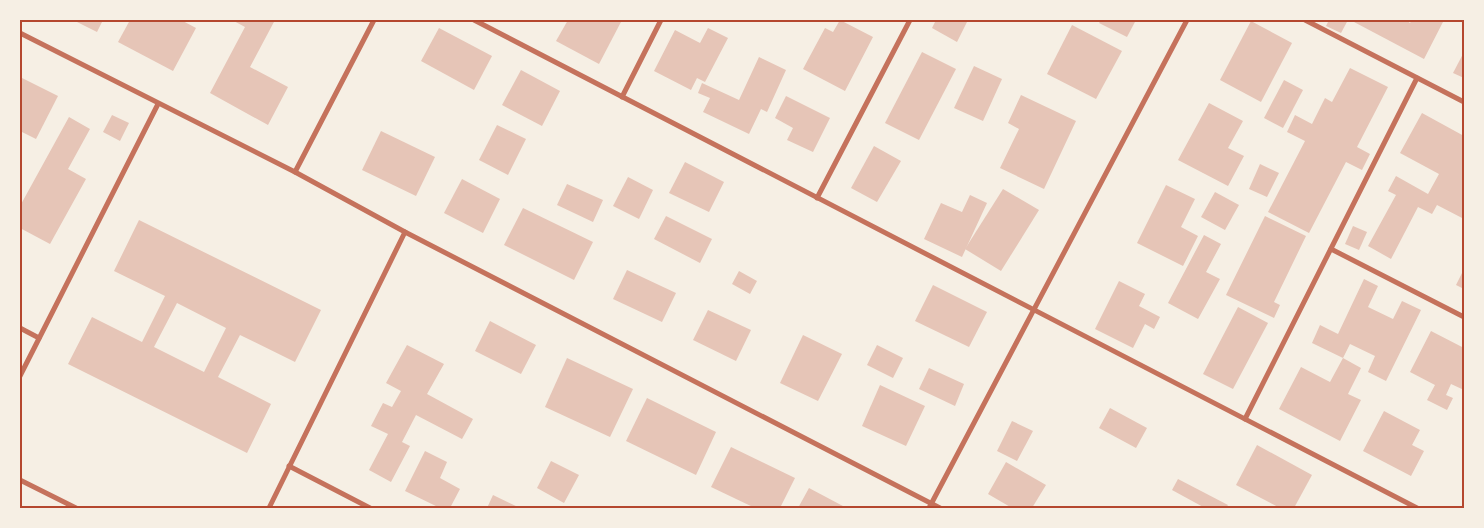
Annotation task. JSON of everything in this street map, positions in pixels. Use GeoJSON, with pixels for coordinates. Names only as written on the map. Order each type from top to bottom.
{"type":"FeatureCollection","features":[{"type":"Feature","properties":{"kind":"street"},"geometry":{"type":"LineString","coordinates":[[295,172],[374,20]]}},
{"type":"Feature","properties":{"kind":"street"},"geometry":{"type":"LineString","coordinates":[[474,20],[1417,508]]}},
{"type":"Feature","properties":{"kind":"street"},"geometry":{"type":"LineString","coordinates":[[622,97],[661,20]]}},
{"type":"Feature","properties":{"kind":"street"},"geometry":{"type":"LineString","coordinates":[[817,198],[910,20]]}},
{"type":"Feature","properties":{"kind":"street"},"geometry":{"type":"LineString","coordinates":[[930,506],[1187,20]]}},
{"type":"Feature","properties":{"kind":"street"},"geometry":{"type":"LineString","coordinates":[[1305,20],[1464,102]]}},
{"type":"Feature","properties":{"kind":"street"},"geometry":{"type":"LineString","coordinates":[[20,33],[295,172],[405,232],[930,506],[940,508]]}},
{"type":"Feature","properties":{"kind":"street"},"geometry":{"type":"LineString","coordinates":[[1245,419],[1417,78]]}},
{"type":"Feature","properties":{"kind":"street"},"geometry":{"type":"LineString","coordinates":[[20,376],[158,104]]}},
{"type":"Feature","properties":{"kind":"street"},"geometry":{"type":"LineString","coordinates":[[268,508],[405,232]]}},
{"type":"Feature","properties":{"kind":"street"},"geometry":{"type":"LineString","coordinates":[[1331,249],[1464,317]]}},
{"type":"Feature","properties":{"kind":"street"},"geometry":{"type":"LineString","coordinates":[[20,328],[39,338]]}},
{"type":"Feature","properties":{"kind":"street"},"geometry":{"type":"LineString","coordinates":[[289,466],[370,508]]}},
{"type":"Feature","properties":{"kind":"street"},"geometry":{"type":"LineString","coordinates":[[20,480],[76,508]]}},
{"type":"Feature","properties":{"kind":"building"},"geometry":{"type":"Polygon","coordinates":[[[73,20],[103,20],[97,32],[73,20]]]}},
{"type":"Feature","properties":{"kind":"building"},"geometry":{"type":"Polygon","coordinates":[[[130,20],[181,20],[196,28],[173,71],[118,42],[130,20]]]}},
{"type":"Feature","properties":{"kind":"building"},"geometry":{"type":"Polygon","coordinates":[[[232,20],[275,20],[250,67],[288,87],[268,125],[210,93],[245,27],[232,20]]]}},
{"type":"Feature","properties":{"kind":"building"},"geometry":{"type":"Polygon","coordinates":[[[568,20],[622,20],[599,64],[556,41],[568,20]]]}},
{"type":"Feature","properties":{"kind":"building"},"geometry":{"type":"Polygon","coordinates":[[[840,20],[873,37],[845,91],[803,69],[825,28],[833,32],[840,20]]]}},
{"type":"Feature","properties":{"kind":"building"},"geometry":{"type":"Polygon","coordinates":[[[936,20],[968,20],[957,42],[932,28],[936,20]]]}},
{"type":"Feature","properties":{"kind":"building"},"geometry":{"type":"Polygon","coordinates":[[[1101,20],[1136,20],[1127,37],[1099,23],[1101,20]]]}},
{"type":"Feature","properties":{"kind":"building"},"geometry":{"type":"Polygon","coordinates":[[[1329,20],[1348,20],[1341,33],[1326,26],[1329,20]]]}},
{"type":"Feature","properties":{"kind":"building"},"geometry":{"type":"Polygon","coordinates":[[[1355,20],[1406,20],[1410,23],[1412,20],[1444,20],[1424,59],[1354,22],[1355,20]]]}},
{"type":"Feature","properties":{"kind":"building"},"geometry":{"type":"Polygon","coordinates":[[[1251,21],[1292,43],[1261,102],[1220,80],[1251,21]]]}},
{"type":"Feature","properties":{"kind":"building"},"geometry":{"type":"Polygon","coordinates":[[[1072,25],[1122,51],[1096,99],[1047,74],[1072,25]]]}},
{"type":"Feature","properties":{"kind":"building"},"geometry":{"type":"Polygon","coordinates":[[[439,28],[492,56],[474,90],[421,61],[439,28]]]}},
{"type":"Feature","properties":{"kind":"building"},"geometry":{"type":"Polygon","coordinates":[[[708,28],[728,38],[705,82],[697,78],[691,90],[654,71],[675,30],[700,43],[708,28]]]}},
{"type":"Feature","properties":{"kind":"building"},"geometry":{"type":"Polygon","coordinates":[[[922,52],[956,69],[919,140],[885,123],[922,52]]]}},
{"type":"Feature","properties":{"kind":"building"},"geometry":{"type":"Polygon","coordinates":[[[1464,52],[1464,78],[1453,73],[1464,52]]]}},
{"type":"Feature","properties":{"kind":"building"},"geometry":{"type":"Polygon","coordinates":[[[759,57],[786,70],[767,112],[761,109],[749,134],[703,112],[710,98],[698,93],[702,83],[739,100],[759,57]]]}},
{"type":"Feature","properties":{"kind":"building"},"geometry":{"type":"Polygon","coordinates":[[[974,66],[1002,79],[983,121],[954,108],[974,66]]]}},
{"type":"Feature","properties":{"kind":"building"},"geometry":{"type":"Polygon","coordinates":[[[1350,68],[1388,87],[1357,147],[1370,154],[1362,170],[1346,162],[1309,233],[1268,212],[1305,141],[1287,132],[1295,115],[1312,124],[1325,98],[1332,102],[1350,68]]]}},
{"type":"Feature","properties":{"kind":"building"},"geometry":{"type":"Polygon","coordinates":[[[521,70],[560,91],[542,126],[502,105],[521,70]]]}},
{"type":"Feature","properties":{"kind":"building"},"geometry":{"type":"Polygon","coordinates":[[[20,77],[58,96],[36,139],[20,131],[20,77]]]}},
{"type":"Feature","properties":{"kind":"building"},"geometry":{"type":"Polygon","coordinates":[[[1284,80],[1303,90],[1283,128],[1264,118],[1284,80]]]}},
{"type":"Feature","properties":{"kind":"building"},"geometry":{"type":"Polygon","coordinates":[[[1021,95],[1076,121],[1044,189],[1000,168],[1019,129],[1008,123],[1021,95]]]}},
{"type":"Feature","properties":{"kind":"building"},"geometry":{"type":"Polygon","coordinates":[[[786,96],[830,118],[813,152],[787,140],[793,128],[775,118],[786,96]]]}},
{"type":"Feature","properties":{"kind":"building"},"geometry":{"type":"Polygon","coordinates":[[[1209,103],[1243,121],[1228,148],[1244,156],[1228,186],[1178,160],[1209,103]]]}},
{"type":"Feature","properties":{"kind":"building"},"geometry":{"type":"Polygon","coordinates":[[[1422,113],[1464,136],[1464,219],[1437,205],[1432,214],[1418,207],[1391,259],[1368,246],[1396,195],[1388,191],[1396,176],[1428,194],[1439,174],[1400,153],[1422,113]]]}},
{"type":"Feature","properties":{"kind":"building"},"geometry":{"type":"Polygon","coordinates":[[[112,115],[129,123],[120,141],[103,132],[112,115]]]}},
{"type":"Feature","properties":{"kind":"building"},"geometry":{"type":"Polygon","coordinates":[[[69,117],[90,129],[68,169],[86,179],[50,244],[20,228],[20,206],[69,117]]]}},
{"type":"Feature","properties":{"kind":"building"},"geometry":{"type":"Polygon","coordinates":[[[497,125],[526,139],[508,175],[479,160],[497,125]]]}},
{"type":"Feature","properties":{"kind":"building"},"geometry":{"type":"Polygon","coordinates":[[[381,131],[435,157],[416,196],[362,170],[381,131]]]}},
{"type":"Feature","properties":{"kind":"building"},"geometry":{"type":"Polygon","coordinates":[[[874,146],[901,161],[877,202],[851,188],[874,146]]]}},
{"type":"Feature","properties":{"kind":"building"},"geometry":{"type":"Polygon","coordinates":[[[685,162],[724,182],[709,212],[669,193],[685,162]]]}},
{"type":"Feature","properties":{"kind":"building"},"geometry":{"type":"Polygon","coordinates":[[[1260,164],[1279,173],[1267,197],[1249,189],[1260,164]]]}},
{"type":"Feature","properties":{"kind":"building"},"geometry":{"type":"Polygon","coordinates":[[[628,177],[653,190],[639,219],[613,206],[628,177]]]}},
{"type":"Feature","properties":{"kind":"building"},"geometry":{"type":"Polygon","coordinates":[[[462,179],[500,199],[483,233],[444,213],[462,179]]]}},
{"type":"Feature","properties":{"kind":"building"},"geometry":{"type":"Polygon","coordinates":[[[567,184],[603,200],[593,222],[557,205],[567,184]]]}},
{"type":"Feature","properties":{"kind":"building"},"geometry":{"type":"Polygon","coordinates":[[[1166,185],[1195,199],[1181,227],[1198,236],[1183,266],[1137,243],[1166,185]]]}},
{"type":"Feature","properties":{"kind":"building"},"geometry":{"type":"Polygon","coordinates":[[[1003,189],[1039,210],[1001,271],[965,249],[1003,189]]]}},
{"type":"Feature","properties":{"kind":"building"},"geometry":{"type":"Polygon","coordinates":[[[1215,192],[1239,205],[1225,230],[1201,217],[1215,192]]]}},
{"type":"Feature","properties":{"kind":"building"},"geometry":{"type":"Polygon","coordinates":[[[970,195],[987,203],[962,257],[924,239],[941,203],[962,212],[970,195]]]}},
{"type":"Feature","properties":{"kind":"building"},"geometry":{"type":"Polygon","coordinates":[[[523,208],[593,242],[574,280],[504,245],[523,208]]]}},
{"type":"Feature","properties":{"kind":"building"},"geometry":{"type":"Polygon","coordinates":[[[666,216],[712,239],[700,263],[654,239],[666,216]]]}},
{"type":"Feature","properties":{"kind":"building"},"geometry":{"type":"Polygon","coordinates":[[[1265,216],[1306,236],[1274,302],[1280,305],[1274,318],[1226,295],[1265,216]]]}},
{"type":"Feature","properties":{"kind":"building"},"geometry":{"type":"Polygon","coordinates":[[[139,220],[321,310],[295,362],[240,335],[218,377],[271,404],[247,453],[68,364],[92,317],[142,342],[165,296],[114,271],[139,220]],[[177,303],[154,347],[204,372],[226,328],[177,303]]]}},
{"type":"Feature","properties":{"kind":"building"},"geometry":{"type":"Polygon","coordinates":[[[1353,226],[1367,232],[1359,250],[1345,244],[1353,226]]]}},
{"type":"Feature","properties":{"kind":"building"},"geometry":{"type":"Polygon","coordinates":[[[1204,235],[1221,244],[1206,272],[1220,279],[1198,319],[1168,303],[1204,235]]]}},
{"type":"Feature","properties":{"kind":"building"},"geometry":{"type":"Polygon","coordinates":[[[1464,269],[1464,289],[1456,285],[1464,269]]]}},
{"type":"Feature","properties":{"kind":"building"},"geometry":{"type":"Polygon","coordinates":[[[627,270],[676,293],[662,322],[613,299],[627,270]]]}},
{"type":"Feature","properties":{"kind":"building"},"geometry":{"type":"Polygon","coordinates":[[[739,271],[757,281],[750,294],[732,284],[739,271]]]}},
{"type":"Feature","properties":{"kind":"building"},"geometry":{"type":"Polygon","coordinates":[[[1364,279],[1378,286],[1368,307],[1393,319],[1402,301],[1421,310],[1386,381],[1368,372],[1375,356],[1350,344],[1343,358],[1312,343],[1320,325],[1338,334],[1364,279]]]}},
{"type":"Feature","properties":{"kind":"building"},"geometry":{"type":"Polygon","coordinates":[[[1119,281],[1145,294],[1139,306],[1160,317],[1154,329],[1145,324],[1133,348],[1095,329],[1119,281]]]}},
{"type":"Feature","properties":{"kind":"building"},"geometry":{"type":"Polygon","coordinates":[[[933,285],[987,312],[969,347],[915,321],[933,285]]]}},
{"type":"Feature","properties":{"kind":"building"},"geometry":{"type":"Polygon","coordinates":[[[1238,307],[1268,323],[1233,389],[1203,374],[1238,307]]]}},
{"type":"Feature","properties":{"kind":"building"},"geometry":{"type":"Polygon","coordinates":[[[708,310],[751,330],[736,361],[693,340],[708,310]]]}},
{"type":"Feature","properties":{"kind":"building"},"geometry":{"type":"Polygon","coordinates":[[[490,321],[536,345],[521,374],[475,351],[490,321]]]}},
{"type":"Feature","properties":{"kind":"building"},"geometry":{"type":"Polygon","coordinates":[[[1431,331],[1464,348],[1464,390],[1451,384],[1446,395],[1453,398],[1447,410],[1427,400],[1435,385],[1410,372],[1431,331]]]}},
{"type":"Feature","properties":{"kind":"building"},"geometry":{"type":"Polygon","coordinates":[[[803,335],[842,354],[818,401],[780,383],[803,335]]]}},
{"type":"Feature","properties":{"kind":"building"},"geometry":{"type":"Polygon","coordinates":[[[407,345],[444,364],[427,394],[473,419],[462,439],[416,415],[402,442],[410,446],[391,482],[369,470],[388,434],[371,426],[383,403],[392,407],[401,391],[386,383],[407,345]]]}},
{"type":"Feature","properties":{"kind":"building"},"geometry":{"type":"Polygon","coordinates":[[[877,345],[903,358],[893,378],[867,365],[877,345]]]}},
{"type":"Feature","properties":{"kind":"building"},"geometry":{"type":"Polygon","coordinates":[[[567,358],[633,389],[610,437],[545,407],[567,358]]]}},
{"type":"Feature","properties":{"kind":"building"},"geometry":{"type":"Polygon","coordinates":[[[1343,358],[1361,368],[1348,394],[1361,400],[1340,441],[1279,409],[1301,367],[1330,382],[1343,358]]]}},
{"type":"Feature","properties":{"kind":"building"},"geometry":{"type":"Polygon","coordinates":[[[929,368],[964,384],[955,406],[919,389],[929,368]]]}},
{"type":"Feature","properties":{"kind":"building"},"geometry":{"type":"Polygon","coordinates":[[[880,385],[925,406],[906,446],[862,426],[880,385]]]}},
{"type":"Feature","properties":{"kind":"building"},"geometry":{"type":"Polygon","coordinates":[[[647,398],[716,432],[696,475],[626,441],[647,398]]]}},
{"type":"Feature","properties":{"kind":"building"},"geometry":{"type":"Polygon","coordinates":[[[1110,408],[1147,428],[1136,448],[1099,428],[1110,408]]]}},
{"type":"Feature","properties":{"kind":"building"},"geometry":{"type":"Polygon","coordinates":[[[1384,411],[1420,430],[1412,445],[1424,451],[1411,476],[1363,451],[1384,411]]]}},
{"type":"Feature","properties":{"kind":"building"},"geometry":{"type":"Polygon","coordinates":[[[1012,421],[1033,431],[1017,461],[997,451],[1012,421]]]}},
{"type":"Feature","properties":{"kind":"building"},"geometry":{"type":"Polygon","coordinates":[[[1257,445],[1312,475],[1294,508],[1280,508],[1236,485],[1257,445]]]}},
{"type":"Feature","properties":{"kind":"building"},"geometry":{"type":"Polygon","coordinates":[[[731,447],[795,478],[780,508],[755,508],[711,487],[731,447]]]}},
{"type":"Feature","properties":{"kind":"building"},"geometry":{"type":"Polygon","coordinates":[[[425,451],[447,462],[440,478],[460,489],[450,508],[440,508],[405,491],[425,451]]]}},
{"type":"Feature","properties":{"kind":"building"},"geometry":{"type":"Polygon","coordinates":[[[551,461],[579,475],[564,503],[537,488],[551,461]]]}},
{"type":"Feature","properties":{"kind":"building"},"geometry":{"type":"Polygon","coordinates":[[[1006,462],[1046,485],[1032,508],[1012,508],[988,494],[1006,462]]]}},
{"type":"Feature","properties":{"kind":"building"},"geometry":{"type":"Polygon","coordinates":[[[1178,479],[1228,505],[1226,508],[1205,508],[1172,490],[1178,479]]]}},
{"type":"Feature","properties":{"kind":"building"},"geometry":{"type":"Polygon","coordinates":[[[809,488],[841,505],[847,508],[798,508],[809,488]]]}},
{"type":"Feature","properties":{"kind":"building"},"geometry":{"type":"Polygon","coordinates":[[[493,495],[520,508],[487,508],[493,495]]]}}]}
